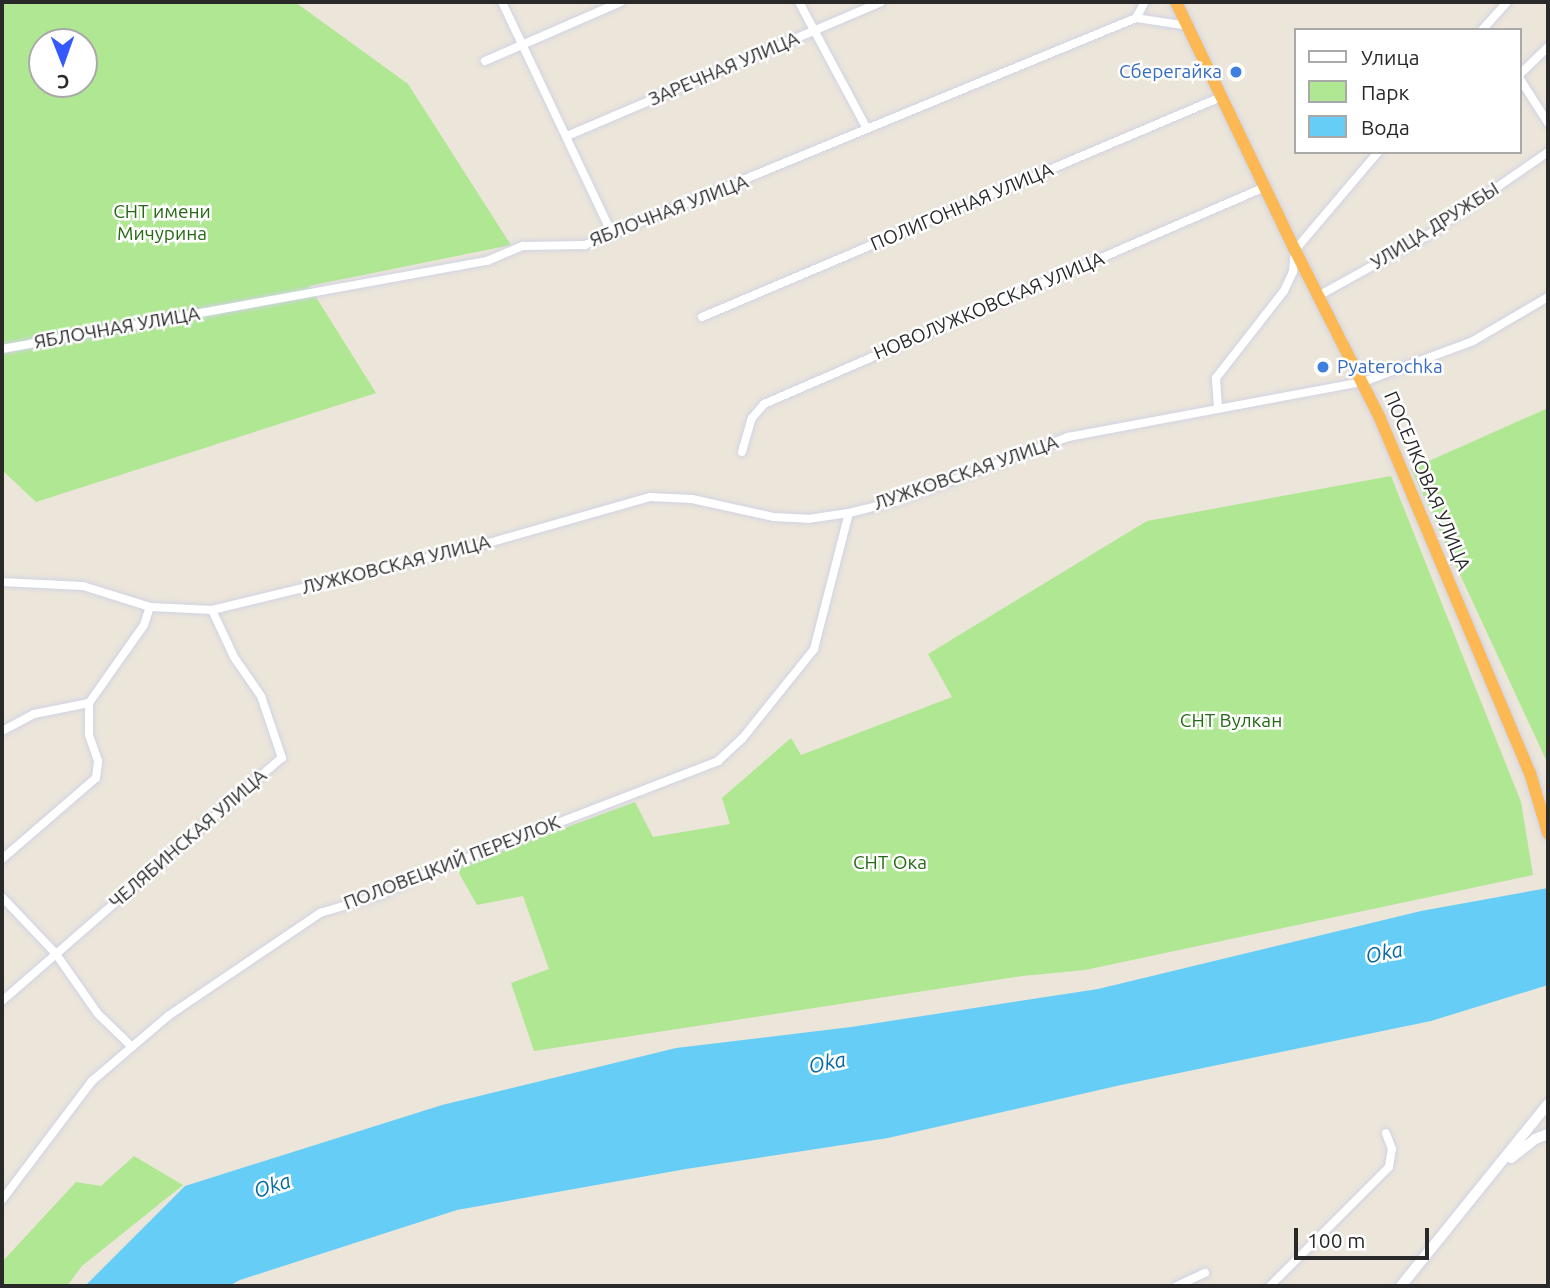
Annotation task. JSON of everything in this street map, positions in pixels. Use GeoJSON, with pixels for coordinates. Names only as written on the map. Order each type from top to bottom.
{"type":"FeatureCollection","features":[{"type":"Feature","properties":{"kind":"highway","name":"ПОСЕЛКОВАЯ УЛИЦА"},"geometry":{"type":"LineString","coordinates":[[1176,2],[1295,250],[1363,382],[1530,773],[1548,833]]}},
{"type":"Feature","properties":{"kind":"main road"},"geometry":{"type":"LineString","coordinates":[[1401,1286],[1501,1166],[1548,1104]]}},
{"type":"Feature","properties":{"kind":"main road"},"geometry":{"type":"LineString","coordinates":[[1501,1166],[1535,1139],[1548,1134]]}},
{"type":"Feature","properties":{"kind":"street"},"geometry":{"type":"LineString","coordinates":[[502,2],[612,234]]}},
{"type":"Feature","properties":{"kind":"street"},"geometry":{"type":"LineString","coordinates":[[485,61],[621,2]]}},
{"type":"Feature","properties":{"kind":"street"},"geometry":{"type":"LineString","coordinates":[[799,2],[866,127]]}},
{"type":"Feature","properties":{"kind":"street","name":"ЗАРЕЧНАЯ УЛИЦА"},"geometry":{"type":"LineString","coordinates":[[567,136],[881,2]]}},
{"type":"Feature","properties":{"kind":"street"},"geometry":{"type":"LineString","coordinates":[[1145,2],[1136,18],[1188,26]]}},
{"type":"Feature","properties":{"kind":"street"},"geometry":{"type":"LineString","coordinates":[[1484,28],[1507,2]]}},
{"type":"Feature","properties":{"kind":"street","name":"ЯБЛОЧНАЯ УЛИЦА"},"geometry":{"type":"LineString","coordinates":[[2,349],[487,261],[523,246],[585,245],[1136,18]]}},
{"type":"Feature","properties":{"kind":"street"},"geometry":{"type":"LineString","coordinates":[[1522,74],[1548,47]]}},
{"type":"Feature","properties":{"kind":"street"},"geometry":{"type":"LineString","coordinates":[[1522,79],[1548,124]]}},
{"type":"Feature","properties":{"kind":"street","name":"ПОЛИГОННАЯ УЛИЦА"},"geometry":{"type":"LineString","coordinates":[[702,317],[1221,97]]}},
{"type":"Feature","properties":{"kind":"street","name":"УЛИЦА ДРУЖБЫ"},"geometry":{"type":"LineString","coordinates":[[1318,296],[1425,237],[1548,152]]}},
{"type":"Feature","properties":{"kind":"street"},"geometry":{"type":"LineString","coordinates":[[1218,408],[1216,377],[1284,290],[1293,272],[1295,250],[1376,154]]}},
{"type":"Feature","properties":{"kind":"street","name":"НОВОЛУЖКОВСКАЯ УЛИЦА"},"geometry":{"type":"LineString","coordinates":[[741,452],[752,418],[764,404],[1265,187]]}},
{"type":"Feature","properties":{"kind":"street","name":"ЛУЖКОВСКАЯ УЛИЦА"},"geometry":{"type":"LineString","coordinates":[[2,582],[83,586],[150,607],[212,610],[485,544],[650,497],[692,499],[774,517],[808,519],[849,513],[897,502],[1068,437],[1363,382],[1473,341],[1548,297]]}},
{"type":"Feature","properties":{"kind":"street","name":"ПОЛОВЕЦКИЙ ПЕРЕУЛОК"},"geometry":{"type":"LineString","coordinates":[[3,1196],[92,1081],[168,1016],[320,913],[380,895],[418,877],[718,761],[742,740],[814,649],[849,513]]}},
{"type":"Feature","properties":{"kind":"street"},"geometry":{"type":"LineString","coordinates":[[2,859],[96,778],[98,761],[89,735],[89,703],[144,625],[150,607]]}},
{"type":"Feature","properties":{"kind":"street","name":"ЧЕЛЯБИНСКАЯ УЛИЦА"},"geometry":{"type":"LineString","coordinates":[[2,1001],[282,758],[261,696],[234,657],[212,610]]}},
{"type":"Feature","properties":{"kind":"street"},"geometry":{"type":"LineString","coordinates":[[2,731],[34,714],[89,703]]}},
{"type":"Feature","properties":{"kind":"street"},"geometry":{"type":"LineString","coordinates":[[2,897],[56,954],[98,1014],[132,1047]]}},
{"type":"Feature","properties":{"kind":"street"},"geometry":{"type":"LineString","coordinates":[[1270,1286],[1389,1167],[1392,1149],[1386,1133]]}},
{"type":"Feature","properties":{"kind":"street"},"geometry":{"type":"LineString","coordinates":[[1177,1286],[1205,1273]]}},
{"type":"Feature","properties":{"kind":"green space","name":"СНТ имени Мичурина"},"geometry":{"type":"Polygon","coordinates":[[[2,2],[295,2],[408,84],[511,245],[309,286],[376,393],[36,502],[2,470],[2,2]]]}},
{"type":"Feature","properties":{"kind":"green space"},"geometry":{"type":"Polygon","coordinates":[[[1548,408],[1548,764],[1411,469],[1548,408]]]}},
{"type":"Feature","properties":{"kind":"green space","name":"СНТ Вулкан"},"geometry":{"type":"Polygon","coordinates":[[[1391,476],[1521,802],[1533,875],[1085,970],[1022,976],[534,1051],[511,983],[549,969],[523,896],[477,905],[456,868],[635,802],[653,837],[730,824],[722,798],[791,738],[801,755],[952,697],[928,654],[1147,521],[1391,476]]]}},
{"type":"Feature","properties":{"kind":"green space"},"geometry":{"type":"Polygon","coordinates":[[[134,1156],[183,1185],[82,1266],[67,1286],[2,1286],[2,1262],[76,1182],[101,1186],[134,1156]]]}},
{"type":"Feature","properties":{"kind":"water","name":"Oka"},"geometry":{"type":"Polygon","coordinates":[[[1548,888],[1548,985],[1431,1021],[1121,1085],[888,1138],[686,1169],[457,1210],[240,1280],[229,1286],[85,1286],[185,1186],[442,1105],[676,1048],[851,1027],[1098,989],[1421,911],[1548,888]]]}},
{"type":"Feature","properties":{"kind":"place","name":"Сберегайка"},"geometry":{"type":"Point","coordinates":[1236,72]}},
{"type":"Feature","properties":{"kind":"place","name":"Pyaterochka"},"geometry":{"type":"Point","coordinates":[1323,367]}},
{"type":"Feature","properties":{"kind":"park label","name":"СНТ Ока"},"geometry":{"type":"Point","coordinates":[890,863]}}]}
